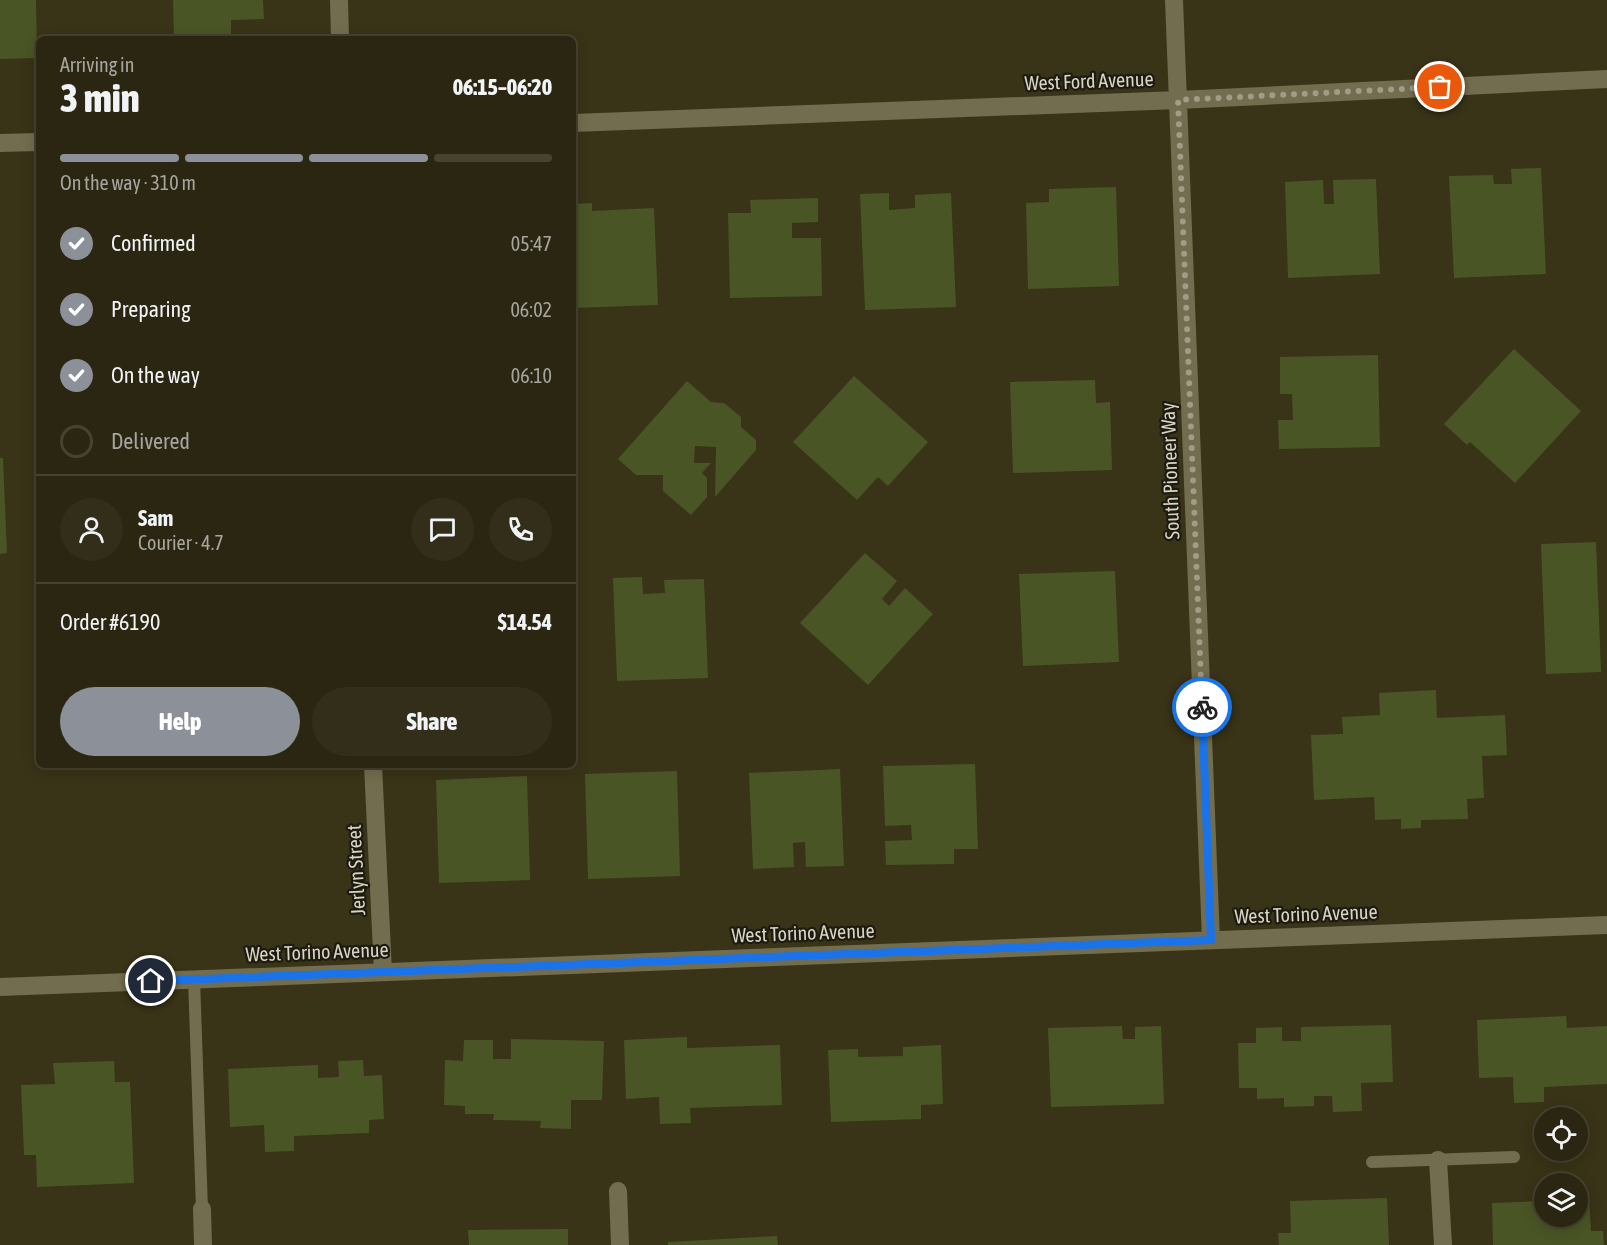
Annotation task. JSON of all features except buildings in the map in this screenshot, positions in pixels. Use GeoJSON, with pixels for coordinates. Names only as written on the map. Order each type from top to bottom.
{"type":"FeatureCollection","features":[{"type":"Feature","properties":{"kind":"street"},"geometry":{"type":"LineString","coordinates":[[339,0],[340,36]]}},
{"type":"Feature","properties":{"kind":"street","name":"South Pioneer Way"},"geometry":{"type":"LineString","coordinates":[[1174,0],[1211,940]]}},
{"type":"Feature","properties":{"kind":"street","name":"West Ford Avenue"},"geometry":{"type":"LineString","coordinates":[[576,123],[1178,100],[1607,79]]}},
{"type":"Feature","properties":{"kind":"street"},"geometry":{"type":"LineString","coordinates":[[0,143],[36,142]]}},
{"type":"Feature","properties":{"kind":"street","name":"Jerlyn Street"},"geometry":{"type":"LineString","coordinates":[[373,768],[383,972]]}},
{"type":"Feature","properties":{"kind":"street","name":"West Torino Avenue"},"geometry":{"type":"LineString","coordinates":[[0,987],[1607,925]]}},
{"type":"Feature","properties":{"kind":"street"},"geometry":{"type":"LineString","coordinates":[[1438,1160],[1443,1245]]}},
{"type":"Feature","properties":{"kind":"street"},"geometry":{"type":"LineString","coordinates":[[618,1191],[620,1245]]}},
{"type":"Feature","properties":{"kind":"street"},"geometry":{"type":"LineString","coordinates":[[202,1209],[203,1245]]}},
{"type":"Feature","properties":{"kind":"lane"},"geometry":{"type":"LineString","coordinates":[[194,979],[202,1209]]}},
{"type":"Feature","properties":{"kind":"lane"},"geometry":{"type":"LineString","coordinates":[[1372,1162],[1514,1157]]}},
{"type":"Feature","properties":{"kind":"way so far"},"geometry":{"type":"LineString","coordinates":[[1202,707],[1178,100],[1440,87]]}},
{"type":"Feature","properties":{"kind":"route"},"geometry":{"type":"LineString","coordinates":[[151,981],[1211,940],[1202,707]]}}]}
